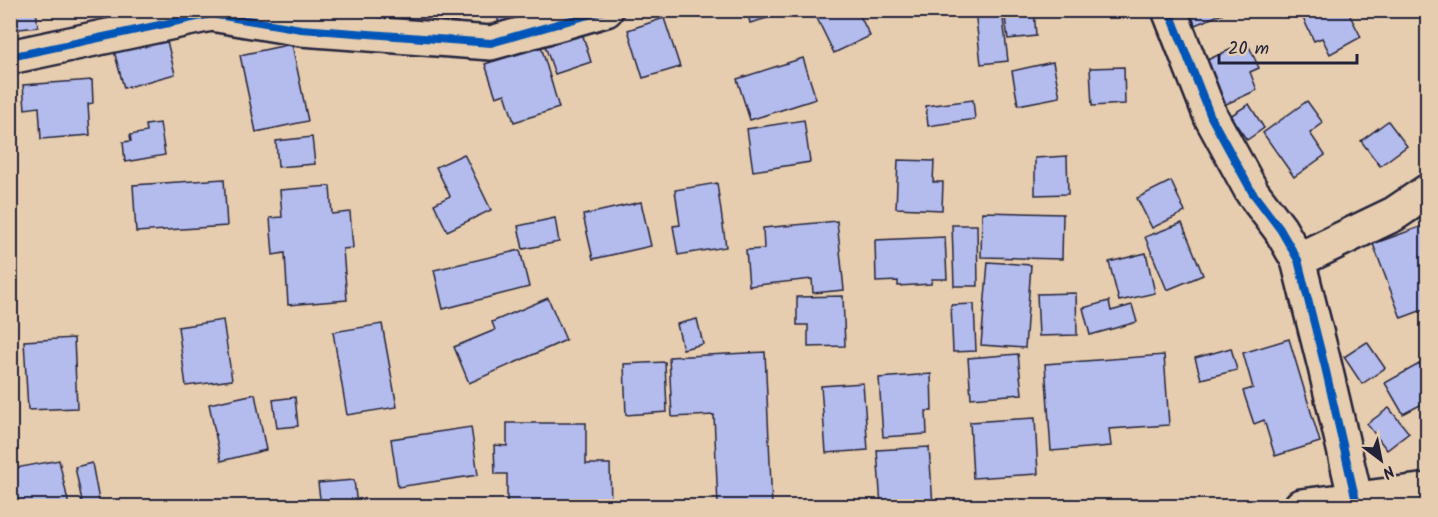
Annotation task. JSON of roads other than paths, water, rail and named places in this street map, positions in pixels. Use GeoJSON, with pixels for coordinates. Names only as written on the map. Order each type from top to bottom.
{"type":"FeatureCollection","features":[{"type":"Feature","properties":{"kind":"street"},"geometry":{"type":"LineString","coordinates":[[10,57],[212,14],[301,29],[491,43],[606,10]]}},
{"type":"Feature","properties":{"kind":"street"},"geometry":{"type":"LineString","coordinates":[[1169,10],[1211,117],[1252,192],[1280,229],[1298,260],[1356,501]]}},
{"type":"Feature","properties":{"kind":"street"},"geometry":{"type":"LineString","coordinates":[[1298,260],[1394,214],[1428,191]]}},
{"type":"Feature","properties":{"kind":"street"},"geometry":{"type":"LineString","coordinates":[[1301,507],[1428,490]]}}]}
